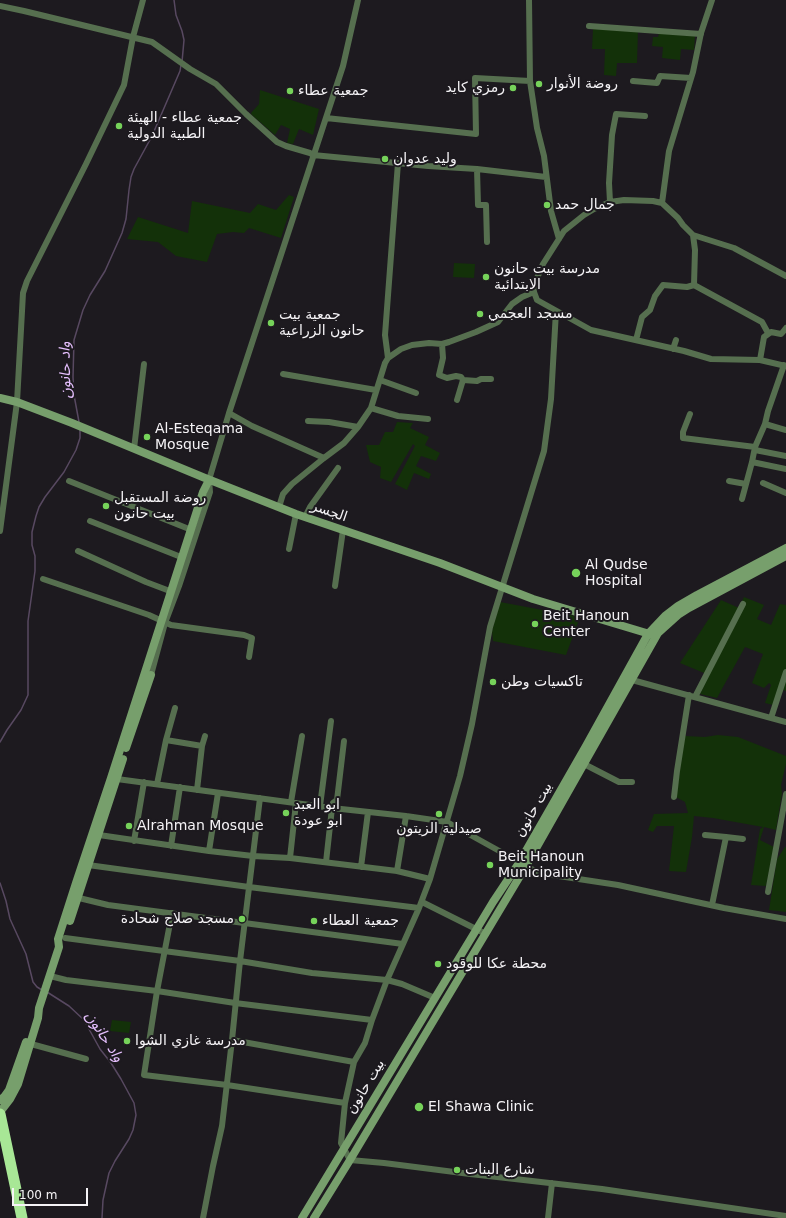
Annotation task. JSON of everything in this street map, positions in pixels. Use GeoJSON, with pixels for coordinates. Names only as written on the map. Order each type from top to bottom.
{"type":"FeatureCollection","features":[{"type":"Feature","properties":{"kind":"highway"},"geometry":{"type":"LineString","coordinates":[[0,1113],[2,1138],[22,1218]]}},
{"type":"Feature","properties":{"kind":"street"},"geometry":{"type":"LineString","coordinates":[[0,531],[17,402],[23,293],[124,85],[133,37],[143,0]]}},
{"type":"Feature","properties":{"kind":"street"},"geometry":{"type":"LineString","coordinates":[[0,1113],[14,1093],[18,1084],[58,947],[58,940],[163,622],[174,593],[193,533],[203,492],[209,480],[229,412],[343,66],[358,0]]}},
{"type":"Feature","properties":{"kind":"street"},"geometry":{"type":"LineString","coordinates":[[529,0],[530,81],[537,128],[544,156],[551,211],[559,239]]}},
{"type":"Feature","properties":{"kind":"street"},"geometry":{"type":"LineString","coordinates":[[662,203],[669,151],[691,78],[701,34],[712,0]]}},
{"type":"Feature","properties":{"kind":"street"},"geometry":{"type":"LineString","coordinates":[[0,6],[152,42],[190,69],[216,84],[277,142],[313,155],[477,169],[546,177]]}},
{"type":"Feature","properties":{"kind":"street"},"geometry":{"type":"LineString","coordinates":[[589,26],[701,34]]}},
{"type":"Feature","properties":{"kind":"street"},"geometry":{"type":"LineString","coordinates":[[633,81],[657,83],[660,76],[691,78]]}},
{"type":"Feature","properties":{"kind":"street"},"geometry":{"type":"LineString","coordinates":[[326,118],[476,134],[475,78],[530,81]]}},
{"type":"Feature","properties":{"kind":"street"},"geometry":{"type":"LineString","coordinates":[[610,202],[609,183],[616,114],[645,116]]}},
{"type":"Feature","properties":{"kind":"street"},"geometry":{"type":"LineString","coordinates":[[388,358],[385,335],[398,162]]}},
{"type":"Feature","properties":{"kind":"street"},"geometry":{"type":"LineString","coordinates":[[477,169],[478,205],[486,205],[487,242]]}},
{"type":"Feature","properties":{"kind":"street"},"geometry":{"type":"LineString","coordinates":[[742,499],[755,448],[765,424],[768,411],[785,365],[760,360],[711,359],[591,330],[536,300],[534,284],[537,276],[564,231],[594,209],[610,202],[624,200],[653,201],[662,203],[693,234],[734,248],[786,276]]}},
{"type":"Feature","properties":{"kind":"street"},"geometry":{"type":"LineString","coordinates":[[693,234],[695,250],[694,285]]}},
{"type":"Feature","properties":{"kind":"street"},"geometry":{"type":"LineString","coordinates":[[636,340],[642,317],[650,310],[655,296],[663,285],[687,287],[694,285],[762,322],[768,333]]}},
{"type":"Feature","properties":{"kind":"street"},"geometry":{"type":"LineString","coordinates":[[279,507],[283,494],[292,484],[344,443],[358,427],[371,408],[385,363],[388,358],[401,349],[412,345],[429,343],[442,344],[457,340],[498,322],[512,304],[522,297],[534,292]]}},
{"type":"Feature","properties":{"kind":"street"},"geometry":{"type":"LineString","coordinates":[[556,311],[551,399],[544,451],[490,627],[472,724],[460,776],[421,905],[387,980],[365,1043],[354,1062],[345,1103],[340,1143],[350,1160],[602,1189],[786,1216]]}},
{"type":"Feature","properties":{"kind":"street"},"geometry":{"type":"LineString","coordinates":[[760,360],[764,337],[768,333],[773,332],[782,334],[786,328]]}},
{"type":"Feature","properties":{"kind":"street"},"geometry":{"type":"LineString","coordinates":[[673,349],[676,340]]}},
{"type":"Feature","properties":{"kind":"street"},"geometry":{"type":"LineString","coordinates":[[442,344],[443,358],[439,375],[447,378],[456,376],[461,377],[463,380],[477,381],[482,379],[490,379]]}},
{"type":"Feature","properties":{"kind":"street"},"geometry":{"type":"LineString","coordinates":[[134,449],[144,364]]}},
{"type":"Feature","properties":{"kind":"street"},"geometry":{"type":"LineString","coordinates":[[283,374],[376,390]]}},
{"type":"Feature","properties":{"kind":"street"},"geometry":{"type":"LineString","coordinates":[[380,380],[416,393]]}},
{"type":"Feature","properties":{"kind":"street"},"geometry":{"type":"LineString","coordinates":[[457,400],[463,380]]}},
{"type":"Feature","properties":{"kind":"street","name":"الجسر"},"geometry":{"type":"LineString","coordinates":[[0,398],[17,402],[101,434],[209,480],[296,514],[440,562],[554,606],[652,635]]}},
{"type":"Feature","properties":{"kind":"street"},"geometry":{"type":"LineString","coordinates":[[371,408],[398,416],[428,419]]}},
{"type":"Feature","properties":{"kind":"street"},"geometry":{"type":"LineString","coordinates":[[229,412],[252,426],[324,458]]}},
{"type":"Feature","properties":{"kind":"street"},"geometry":{"type":"LineString","coordinates":[[690,414],[683,432],[683,438],[755,448],[786,456]]}},
{"type":"Feature","properties":{"kind":"street"},"geometry":{"type":"LineString","coordinates":[[308,421],[329,422],[358,427]]}},
{"type":"Feature","properties":{"kind":"street"},"geometry":{"type":"LineString","coordinates":[[765,424],[786,430]]}},
{"type":"Feature","properties":{"kind":"street"},"geometry":{"type":"LineString","coordinates":[[752,462],[786,469]]}},
{"type":"Feature","properties":{"kind":"street"},"geometry":{"type":"LineString","coordinates":[[305,517],[310,507],[338,468]]}},
{"type":"Feature","properties":{"kind":"street"},"geometry":{"type":"LineString","coordinates":[[68,481],[189,529],[193,533]]}},
{"type":"Feature","properties":{"kind":"street"},"geometry":{"type":"LineString","coordinates":[[729,481],[746,484]]}},
{"type":"Feature","properties":{"kind":"street"},"geometry":{"type":"LineString","coordinates":[[763,483],[786,493]]}},
{"type":"Feature","properties":{"kind":"street"},"geometry":{"type":"LineString","coordinates":[[289,549],[296,514]]}},
{"type":"Feature","properties":{"kind":"street"},"geometry":{"type":"LineString","coordinates":[[90,521],[185,558]]}},
{"type":"Feature","properties":{"kind":"street"},"geometry":{"type":"LineString","coordinates":[[335,586],[343,530]]}},
{"type":"Feature","properties":{"kind":"street","name":"بيت حانون"},"geometry":{"type":"LineString","coordinates":[[314,1218],[486,934],[586,746],[652,635],[665,616],[690,599],[786,548]]}},
{"type":"Feature","properties":{"kind":"street"},"geometry":{"type":"LineString","coordinates":[[78,551],[174,593]]}},
{"type":"Feature","properties":{"kind":"street","name":"بيت حانون"},"geometry":{"type":"LineString","coordinates":[[302,1218],[476,929],[522,864],[584,764],[632,680],[652,635],[658,633],[678,615],[689,608],[786,556]]}},
{"type":"Feature","properties":{"kind":"street"},"geometry":{"type":"LineString","coordinates":[[43,579],[142,612],[171,625],[244,635],[252,638],[249,657]]}},
{"type":"Feature","properties":{"kind":"street"},"geometry":{"type":"LineString","coordinates":[[674,797],[692,696],[743,604]]}},
{"type":"Feature","properties":{"kind":"street"},"geometry":{"type":"LineString","coordinates":[[58,947],[65,938],[79,898],[88,865],[99,835],[139,707],[151,675],[163,622]]}},
{"type":"Feature","properties":{"kind":"street"},"geometry":{"type":"LineString","coordinates":[[772,718],[786,672]]}},
{"type":"Feature","properties":{"kind":"street"},"geometry":{"type":"LineString","coordinates":[[632,680],[786,722]]}},
{"type":"Feature","properties":{"kind":"street"},"geometry":{"type":"LineString","coordinates":[[157,784],[166,740],[175,708]]}},
{"type":"Feature","properties":{"kind":"street"},"geometry":{"type":"LineString","coordinates":[[320,806],[331,721]]}},
{"type":"Feature","properties":{"kind":"street"},"geometry":{"type":"LineString","coordinates":[[197,790],[202,746],[205,736]]}},
{"type":"Feature","properties":{"kind":"street"},"geometry":{"type":"LineString","coordinates":[[290,858],[293,803],[302,736]]}},
{"type":"Feature","properties":{"kind":"street"},"geometry":{"type":"LineString","coordinates":[[166,740],[202,746]]}},
{"type":"Feature","properties":{"kind":"street"},"geometry":{"type":"LineString","coordinates":[[326,862],[332,808],[333,803],[338,800],[344,741]]}},
{"type":"Feature","properties":{"kind":"street"},"geometry":{"type":"LineString","coordinates":[[584,764],[619,782],[632,782]]}},
{"type":"Feature","properties":{"kind":"street"},"geometry":{"type":"LineString","coordinates":[[117,779],[447,822],[539,873],[618,885],[786,919]]}},
{"type":"Feature","properties":{"kind":"street"},"geometry":{"type":"LineString","coordinates":[[134,841],[144,782]]}},
{"type":"Feature","properties":{"kind":"street"},"geometry":{"type":"LineString","coordinates":[[171,846],[180,787]]}},
{"type":"Feature","properties":{"kind":"street"},"geometry":{"type":"LineString","coordinates":[[209,851],[218,793]]}},
{"type":"Feature","properties":{"kind":"street"},"geometry":{"type":"LineString","coordinates":[[768,892],[786,794]]}},
{"type":"Feature","properties":{"kind":"street"},"geometry":{"type":"LineString","coordinates":[[203,1218],[222,1126],[235,1003],[260,798]]}},
{"type":"Feature","properties":{"kind":"street"},"geometry":{"type":"LineString","coordinates":[[361,867],[368,812]]}},
{"type":"Feature","properties":{"kind":"street"},"geometry":{"type":"LineString","coordinates":[[397,871],[406,816]]}},
{"type":"Feature","properties":{"kind":"street"},"geometry":{"type":"LineString","coordinates":[[99,835],[209,851],[290,858],[397,871],[430,878]]}},
{"type":"Feature","properties":{"kind":"street"},"geometry":{"type":"LineString","coordinates":[[706,835],[743,839]]}},
{"type":"Feature","properties":{"kind":"street"},"geometry":{"type":"LineString","coordinates":[[712,905],[726,837]]}},
{"type":"Feature","properties":{"kind":"street"},"geometry":{"type":"LineString","coordinates":[[88,865],[249,887],[421,905],[486,934]]}},
{"type":"Feature","properties":{"kind":"street"},"geometry":{"type":"LineString","coordinates":[[79,898],[108,905],[403,944]]}},
{"type":"Feature","properties":{"kind":"street"},"geometry":{"type":"LineString","coordinates":[[172,913],[157,991],[144,1074],[345,1103]]}},
{"type":"Feature","properties":{"kind":"street"},"geometry":{"type":"LineString","coordinates":[[65,938],[240,961],[312,973],[387,980],[402,984],[435,998]]}},
{"type":"Feature","properties":{"kind":"street"},"geometry":{"type":"LineString","coordinates":[[452,969],[461,974]]}},
{"type":"Feature","properties":{"kind":"street"},"geometry":{"type":"LineString","coordinates":[[49,978],[372,1020]]}},
{"type":"Feature","properties":{"kind":"street"},"geometry":{"type":"LineString","coordinates":[[0,1100],[9,1090],[34,1016],[39,1008]]}},
{"type":"Feature","properties":{"kind":"street"},"geometry":{"type":"LineString","coordinates":[[232,1040],[354,1062]]}},
{"type":"Feature","properties":{"kind":"street"},"geometry":{"type":"LineString","coordinates":[[30,1044],[86,1059]]}},
{"type":"Feature","properties":{"kind":"street"},"geometry":{"type":"LineString","coordinates":[[548,1218],[552,1183]]}},
{"type":"Feature","properties":{"kind":"green space"},"geometry":{"type":"Polygon","coordinates":[[[593,29],[638,30],[637,63],[617,63],[616,76],[604,75],[605,49],[592,49],[593,29]]]}},
{"type":"Feature","properties":{"kind":"green space"},"geometry":{"type":"Polygon","coordinates":[[[659,33],[695,36],[694,50],[681,49],[680,60],[662,58],[663,47],[652,46],[653,37],[658,37],[659,33]]]}},
{"type":"Feature","properties":{"kind":"green space"},"geometry":{"type":"Polygon","coordinates":[[[260,90],[319,109],[313,135],[299,129],[293,144],[287,143],[290,129],[281,125],[275,135],[251,113],[259,104],[260,90]]]}},
{"type":"Feature","properties":{"kind":"green space"},"geometry":{"type":"Polygon","coordinates":[[[289,195],[294,197],[281,238],[249,228],[244,233],[233,232],[217,234],[207,262],[176,256],[158,242],[127,239],[138,217],[188,233],[192,201],[250,213],[258,204],[276,210],[289,195]]]}},
{"type":"Feature","properties":{"kind":"green space"},"geometry":{"type":"Polygon","coordinates":[[[454,263],[475,264],[474,278],[453,277],[454,263]]]}},
{"type":"Feature","properties":{"kind":"green space"},"geometry":{"type":"Polygon","coordinates":[[[397,422],[413,423],[410,428],[429,437],[425,445],[440,453],[436,461],[421,456],[416,466],[431,474],[429,479],[414,473],[407,490],[395,484],[415,446],[413,444],[391,482],[380,478],[381,467],[370,462],[366,445],[379,445],[385,432],[393,432],[397,422]]]}},
{"type":"Feature","properties":{"kind":"green space"},"geometry":{"type":"Polygon","coordinates":[[[744,597],[764,605],[757,619],[771,625],[780,604],[786,605],[786,691],[783,690],[777,706],[765,703],[771,685],[769,683],[764,688],[752,683],[763,654],[745,647],[717,698],[700,694],[709,675],[680,663],[721,600],[739,608],[744,597]]]}},
{"type":"Feature","properties":{"kind":"green space","name":"Beit Hanoun Center"},"geometry":{"type":"Polygon","coordinates":[[[500,602],[580,617],[566,655],[493,641],[492,631],[500,602]]]}},
{"type":"Feature","properties":{"kind":"green space"},"geometry":{"type":"Polygon","coordinates":[[[718,735],[738,737],[786,756],[776,830],[764,827],[760,840],[774,847],[766,886],[751,885],[760,829],[763,827],[694,816],[686,872],[669,871],[674,826],[657,826],[653,832],[648,830],[654,814],[688,813],[685,802],[676,797],[685,736],[705,737],[718,735]]]}},
{"type":"Feature","properties":{"kind":"green space"},"geometry":{"type":"Polygon","coordinates":[[[785,847],[786,912],[769,910],[777,859],[785,847]]]}},
{"type":"Feature","properties":{"kind":"green space"},"geometry":{"type":"Polygon","coordinates":[[[112,1020],[131,1022],[129,1033],[110,1031],[112,1020]]]}},
{"type":"Feature","properties":{"kind":"waterway","name":"واد حانون"},"geometry":{"type":"LineString","coordinates":[[174,0],[176,15],[184,40],[182,62]]}},
{"type":"Feature","properties":{"kind":"waterway","name":"واد حانون"},"geometry":{"type":"LineString","coordinates":[[79,422],[74,395],[74,340],[83,310],[90,295],[105,271],[122,233],[126,219],[131,177],[134,169],[152,136],[180,71],[181,65]]}},
{"type":"Feature","properties":{"kind":"waterway","name":"واد حانون"},"geometry":{"type":"LineString","coordinates":[[0,742],[21,710],[28,695],[28,621],[35,571],[32,532],[36,516],[45,497],[64,472],[76,450],[80,438],[80,430]]}},
{"type":"Feature","properties":{"kind":"waterway","name":"واد حانون"},"geometry":{"type":"LineString","coordinates":[[0,883],[10,919],[26,954],[33,982],[42,990]]}},
{"type":"Feature","properties":{"kind":"waterway","name":"واد حانون"},"geometry":{"type":"LineString","coordinates":[[47,992],[69,1006],[84,1020],[100,1049],[111,1063],[134,1103],[136,1115],[133,1130],[109,1173],[103,1200],[102,1218]]}},
{"type":"Feature","properties":{"kind":"place","name":"روضة الأنوار"},"geometry":{"type":"Point","coordinates":[539,84]}},
{"type":"Feature","properties":{"kind":"place","name":"رمزي كايد"},"geometry":{"type":"Point","coordinates":[513,88]}},
{"type":"Feature","properties":{"kind":"place","name":"جمعية عطاء"},"geometry":{"type":"Point","coordinates":[290,91]}},
{"type":"Feature","properties":{"kind":"place","name":"جمعية عطاء - الهيئة الطبية الدولية"},"geometry":{"type":"Point","coordinates":[119,126]}},
{"type":"Feature","properties":{"kind":"place","name":"وليد عدوان"},"geometry":{"type":"Point","coordinates":[385,159]}},
{"type":"Feature","properties":{"kind":"place","name":"جمال حمد"},"geometry":{"type":"Point","coordinates":[547,205]}},
{"type":"Feature","properties":{"kind":"place","name":"مدرسة بيت حانون الابتدائية"},"geometry":{"type":"Point","coordinates":[486,277]}},
{"type":"Feature","properties":{"kind":"place","name":"مسجد العجمي"},"geometry":{"type":"Point","coordinates":[480,314]}},
{"type":"Feature","properties":{"kind":"place","name":"جمعية بيت حانون الزراعية"},"geometry":{"type":"Point","coordinates":[271,323]}},
{"type":"Feature","properties":{"kind":"place","name":"Al-Esteqama Mosque"},"geometry":{"type":"Point","coordinates":[147,437]}},
{"type":"Feature","properties":{"kind":"place","name":"روضة المستقبل بيت حانون"},"geometry":{"type":"Point","coordinates":[106,506]}},
{"type":"Feature","properties":{"kind":"place","name":"Al Qudse Hospital"},"geometry":{"type":"Point","coordinates":[576,573]}},
{"type":"Feature","properties":{"kind":"place","name":"Beit Hanoun Center"},"geometry":{"type":"Point","coordinates":[535,624]}},
{"type":"Feature","properties":{"kind":"place","name":"تاكسيات وطن"},"geometry":{"type":"Point","coordinates":[493,682]}},
{"type":"Feature","properties":{"kind":"place","name":"ابو العبد ابو عودة"},"geometry":{"type":"Point","coordinates":[286,813]}},
{"type":"Feature","properties":{"kind":"place","name":"صيدلية الزيتون"},"geometry":{"type":"Point","coordinates":[439,814]}},
{"type":"Feature","properties":{"kind":"place","name":"Alrahman Mosque"},"geometry":{"type":"Point","coordinates":[129,826]}},
{"type":"Feature","properties":{"kind":"place","name":"Beit Hanoun Municipality"},"geometry":{"type":"Point","coordinates":[490,865]}},
{"type":"Feature","properties":{"kind":"place","name":"مسجد صلاح شحادة"},"geometry":{"type":"Point","coordinates":[242,919]}},
{"type":"Feature","properties":{"kind":"place","name":"جمعية العطاء"},"geometry":{"type":"Point","coordinates":[314,921]}},
{"type":"Feature","properties":{"kind":"place","name":"محطة عكا للوقود"},"geometry":{"type":"Point","coordinates":[438,964]}},
{"type":"Feature","properties":{"kind":"place","name":"مدرسة غازي الشوا"},"geometry":{"type":"Point","coordinates":[127,1041]}},
{"type":"Feature","properties":{"kind":"place","name":"El Shawa Clinic"},"geometry":{"type":"Point","coordinates":[419,1107]}},
{"type":"Feature","properties":{"kind":"place","name":"شارع البنات"},"geometry":{"type":"Point","coordinates":[457,1170]}}]}
